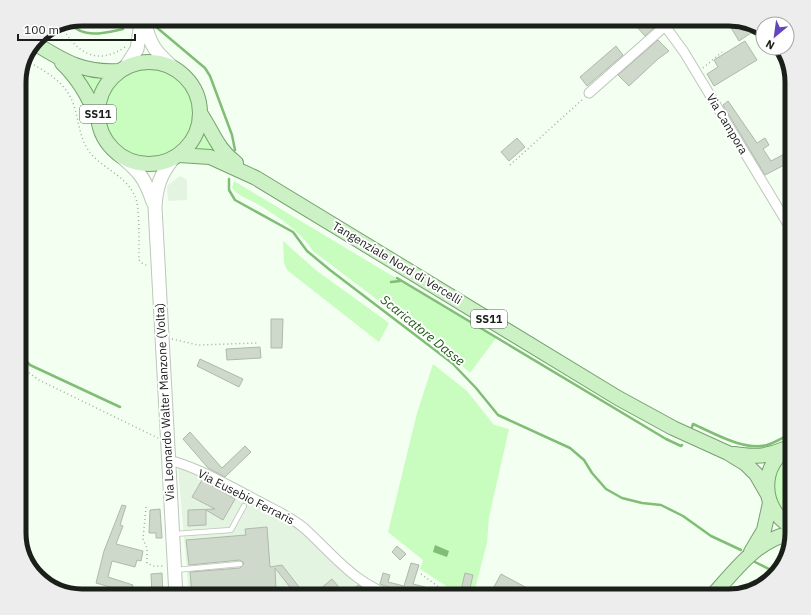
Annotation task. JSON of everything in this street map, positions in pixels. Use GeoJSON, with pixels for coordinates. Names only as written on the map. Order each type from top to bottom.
{"type":"FeatureCollection","features":[{"type":"Feature","properties":{"kind":"main road"},"geometry":{"type":"LineString","coordinates":[[122,70],[137,49],[142,26]]}},
{"type":"Feature","properties":{"kind":"main road"},"geometry":{"type":"LineString","coordinates":[[145,26],[151,45],[161,58],[176,70]]}},
{"type":"Feature","properties":{"kind":"main road","name":"Tangenziale Nord di Vercelli"},"geometry":{"type":"LineString","coordinates":[[40,46],[68,62],[93,71],[122,70]]}},
{"type":"Feature","properties":{"kind":"main road","name":"Tangenziale Nord di Vercelli"},"geometry":{"type":"LineString","coordinates":[[52,54],[76,78],[85,90],[100,130],[107,144],[118,155],[139,164],[150,165],[175,157],[210,157],[256,178],[618,398],[672,428],[728,453],[751,469],[780,519],[785,522]]}},
{"type":"Feature","properties":{"kind":"main road","name":"Tangenziale Nord di Vercelli"},"geometry":{"type":"LineString","coordinates":[[97,119],[101,94],[109,81],[122,70],[137,63],[155,62],[176,70],[188,80],[194,90],[200,113],[221,149],[256,178]]}},
{"type":"Feature","properties":{"kind":"main road","name":"Tangenziale Nord di Vercelli"},"geometry":{"type":"LineString","coordinates":[[175,157],[189,146],[198,130],[200,113]]}},
{"type":"Feature","properties":{"kind":"main road","name":"Via Leonardo Walter Manzone (Volta)"},"geometry":{"type":"LineString","coordinates":[[118,155],[136,169],[148,184],[155,207]]}},
{"type":"Feature","properties":{"kind":"main road","name":"Via Leonardo Walter Manzone (Volta)"},"geometry":{"type":"LineString","coordinates":[[175,157],[160,177],[156,188],[155,207],[176,589]]}},
{"type":"Feature","properties":{"kind":"main road","name":"Tangenziale Nord di Vercelli"},"geometry":{"type":"LineString","coordinates":[[728,453],[758,457],[767,456],[785,449]]}},
{"type":"Feature","properties":{"kind":"main road"},"geometry":{"type":"LineString","coordinates":[[750,555],[764,530],[768,498],[766,484],[771,467],[775,460],[785,451]]}},
{"type":"Feature","properties":{"kind":"main road"},"geometry":{"type":"LineString","coordinates":[[718,589],[750,555],[770,541],[785,536]]}},
{"type":"Feature","properties":{"kind":"street"},"geometry":{"type":"LineString","coordinates":[[589,93],[658,26]]}},
{"type":"Feature","properties":{"kind":"street","name":"Via Campora"},"geometry":{"type":"LineString","coordinates":[[665,26],[696,73],[785,219]]}},
{"type":"Feature","properties":{"kind":"street","name":"Via Eusebio Ferraris"},"geometry":{"type":"LineString","coordinates":[[169,460],[233,488],[288,516],[303,528],[337,562],[375,589]]}},
{"type":"Feature","properties":{"kind":"lane"},"geometry":{"type":"LineString","coordinates":[[173,534],[231,530],[244,506]]}},
{"type":"Feature","properties":{"kind":"lane"},"geometry":{"type":"LineString","coordinates":[[174,568],[240,564]]}},
{"type":"Feature","properties":{"kind":"path"},"geometry":{"type":"LineString","coordinates":[[64,29],[77,48],[91,55],[106,56],[118,52],[127,46]]}},
{"type":"Feature","properties":{"kind":"path"},"geometry":{"type":"LineString","coordinates":[[696,73],[722,52]]}},
{"type":"Feature","properties":{"kind":"path"},"geometry":{"type":"LineString","coordinates":[[30,63],[45,71],[61,83],[72,99],[83,143],[94,156],[116,173],[136,197],[139,260],[142,264],[158,266]]}},
{"type":"Feature","properties":{"kind":"path"},"geometry":{"type":"LineString","coordinates":[[510,164],[589,93]]}},
{"type":"Feature","properties":{"kind":"path"},"geometry":{"type":"LineString","coordinates":[[162,336],[198,345],[257,343]]}},
{"type":"Feature","properties":{"kind":"path"},"geometry":{"type":"LineString","coordinates":[[26,371],[39,380],[120,418],[168,443]]}},
{"type":"Feature","properties":{"kind":"path"},"geometry":{"type":"LineString","coordinates":[[146,507],[143,539],[147,548],[147,563],[153,566],[174,568]]}},
{"type":"Feature","properties":{"kind":"path"},"geometry":{"type":"LineString","coordinates":[[421,574],[441,589]]}},
{"type":"Feature","properties":{"kind":"shaded area"},"geometry":{"type":"Polygon","coordinates":[[[140,69],[158,69],[174,76],[187,89],[194,105],[194,123],[187,139],[174,152],[158,159],[140,159],[124,152],[111,139],[104,123],[104,105],[111,89],[124,76],[140,69]]]}},
{"type":"Feature","properties":{"kind":"shaded area"},"geometry":{"type":"Polygon","coordinates":[[[78,73],[104,77],[93,97],[78,73]]]}},
{"type":"Feature","properties":{"kind":"shaded area"},"geometry":{"type":"Polygon","coordinates":[[[204,130],[220,155],[193,151],[204,130]]]}},
{"type":"Feature","properties":{"kind":"shaded area"},"geometry":{"type":"Polygon","coordinates":[[[180,176],[187,180],[187,200],[168,201],[167,186],[180,176]]]}},
{"type":"Feature","properties":{"kind":"shaded area"},"geometry":{"type":"Polygon","coordinates":[[[234,181],[496,338],[470,373],[450,355],[313,251],[302,237],[289,225],[267,210],[238,194],[232,188],[234,181]]]}},
{"type":"Feature","properties":{"kind":"shaded area"},"geometry":{"type":"Polygon","coordinates":[[[283,241],[317,271],[389,323],[379,342],[287,270],[284,263],[283,241]]]}},
{"type":"Feature","properties":{"kind":"shaded area"},"geometry":{"type":"Polygon","coordinates":[[[433,364],[467,391],[494,425],[509,429],[489,517],[487,543],[475,589],[451,589],[420,569],[423,560],[388,532],[417,413],[433,364]]]}},
{"type":"Feature","properties":{"kind":"shaded area"},"geometry":{"type":"Polygon","coordinates":[[[785,460],[785,513],[779,504],[775,486],[779,469],[785,460]]]}},
{"type":"Feature","properties":{"kind":"shaded area"},"geometry":{"type":"Polygon","coordinates":[[[178,467],[197,474],[290,523],[304,533],[346,574],[368,588],[367,589],[188,589],[178,467]]]}},
{"type":"Feature","properties":{"kind":"shaded area"},"geometry":{"type":"Polygon","coordinates":[[[435,545],[449,551],[447,557],[433,552],[435,545]]]}},
{"type":"Feature","properties":{"kind":"building"},"geometry":{"type":"Polygon","coordinates":[[[654,26],[655,27],[645,36],[637,27],[654,26]]]}},
{"type":"Feature","properties":{"kind":"building"},"geometry":{"type":"Polygon","coordinates":[[[730,26],[736,26],[753,32],[739,41],[730,26]]]}},
{"type":"Feature","properties":{"kind":"building"},"geometry":{"type":"Polygon","coordinates":[[[658,40],[669,51],[658,59],[629,86],[618,75],[658,40]]]}},
{"type":"Feature","properties":{"kind":"building"},"geometry":{"type":"Polygon","coordinates":[[[745,41],[757,60],[714,86],[707,74],[718,67],[714,60],[745,41]]]}},
{"type":"Feature","properties":{"kind":"building"},"geometry":{"type":"Polygon","coordinates":[[[616,46],[623,55],[587,86],[580,77],[616,46]]]}},
{"type":"Feature","properties":{"kind":"building"},"geometry":{"type":"Polygon","coordinates":[[[728,101],[757,143],[765,138],[769,145],[763,149],[771,161],[785,154],[785,165],[765,175],[723,105],[728,101]]]}},
{"type":"Feature","properties":{"kind":"building"},"geometry":{"type":"Polygon","coordinates":[[[517,138],[525,147],[509,161],[501,152],[517,138]]]}},
{"type":"Feature","properties":{"kind":"building"},"geometry":{"type":"Polygon","coordinates":[[[271,319],[283,319],[282,348],[271,348],[271,319]]]}},
{"type":"Feature","properties":{"kind":"building"},"geometry":{"type":"Polygon","coordinates":[[[260,347],[261,358],[227,360],[226,349],[260,347]]]}},
{"type":"Feature","properties":{"kind":"building"},"geometry":{"type":"Polygon","coordinates":[[[200,359],[243,379],[239,387],[197,366],[200,359]]]}},
{"type":"Feature","properties":{"kind":"building"},"geometry":{"type":"Polygon","coordinates":[[[190,432],[222,468],[245,446],[251,452],[225,477],[208,468],[183,439],[190,432]]]}},
{"type":"Feature","properties":{"kind":"building"},"geometry":{"type":"Polygon","coordinates":[[[202,480],[235,499],[223,520],[206,510],[206,525],[188,526],[188,510],[215,509],[192,497],[202,480]]]}},
{"type":"Feature","properties":{"kind":"building"},"geometry":{"type":"Polygon","coordinates":[[[122,505],[126,506],[120,525],[123,526],[116,544],[143,551],[141,561],[137,560],[135,567],[112,561],[108,577],[133,585],[132,588],[137,589],[117,589],[96,583],[104,551],[122,505]]]}},
{"type":"Feature","properties":{"kind":"building"},"geometry":{"type":"Polygon","coordinates":[[[160,509],[162,538],[156,538],[156,533],[149,533],[150,510],[160,509]]]}},
{"type":"Feature","properties":{"kind":"building"},"geometry":{"type":"Polygon","coordinates":[[[267,527],[270,567],[282,565],[301,589],[292,589],[275,568],[276,589],[191,589],[190,572],[240,568],[244,563],[240,560],[189,565],[186,540],[246,535],[245,529],[267,527]]]}},
{"type":"Feature","properties":{"kind":"building"},"geometry":{"type":"Polygon","coordinates":[[[397,546],[406,554],[400,560],[392,552],[397,546]]]}},
{"type":"Feature","properties":{"kind":"building"},"geometry":{"type":"Polygon","coordinates":[[[411,563],[419,565],[413,584],[425,587],[424,589],[394,589],[380,584],[383,573],[390,575],[388,582],[404,586],[411,563]]]}},
{"type":"Feature","properties":{"kind":"building"},"geometry":{"type":"Polygon","coordinates":[[[162,573],[163,589],[152,589],[151,574],[162,573]]]}},
{"type":"Feature","properties":{"kind":"building"},"geometry":{"type":"Polygon","coordinates":[[[465,573],[473,575],[470,589],[461,589],[465,573]]]}},
{"type":"Feature","properties":{"kind":"building"},"geometry":{"type":"Polygon","coordinates":[[[501,574],[529,589],[503,589],[493,589],[501,574]]]}},
{"type":"Feature","properties":{"kind":"building"},"geometry":{"type":"Polygon","coordinates":[[[332,579],[338,586],[335,589],[320,589],[332,579]]]}},
{"type":"Feature","properties":{"kind":"building"},"geometry":{"type":"Polygon","coordinates":[[[358,585],[364,589],[354,589],[358,585]]]}},
{"type":"Feature","properties":{"kind":"waterway","name":"Scaricatore Dasse"},"geometry":{"type":"LineString","coordinates":[[155,26],[205,68],[210,76],[232,135],[235,150]]}},
{"type":"Feature","properties":{"kind":"waterway","name":"Scaricatore Dasse"},"geometry":{"type":"LineString","coordinates":[[73,27],[82,32],[95,34],[123,29]]}},
{"type":"Feature","properties":{"kind":"waterway","name":"Scaricatore Dasse"},"geometry":{"type":"LineString","coordinates":[[229,179],[229,190],[235,200],[293,232],[307,251],[330,270],[452,363],[476,388],[498,415],[570,448],[584,460],[592,473],[606,489],[622,498],[642,503],[661,505],[683,516],[711,536],[741,550]]}},
{"type":"Feature","properties":{"kind":"waterway"},"geometry":{"type":"LineString","coordinates":[[397,278],[666,439],[681,446],[682,445]]}},
{"type":"Feature","properties":{"kind":"waterway"},"geometry":{"type":"LineString","coordinates":[[391,282],[400,281]]}},
{"type":"Feature","properties":{"kind":"waterway"},"geometry":{"type":"LineString","coordinates":[[26,361],[30,365],[120,407]]}},
{"type":"Feature","properties":{"kind":"waterway"},"geometry":{"type":"LineString","coordinates":[[692,427],[693,424],[719,436],[748,446],[767,445],[785,437]]}},
{"type":"Feature","properties":{"kind":"waterway","name":"Scaricatore Dasse"},"geometry":{"type":"LineString","coordinates":[[755,562],[771,570]]}}]}
